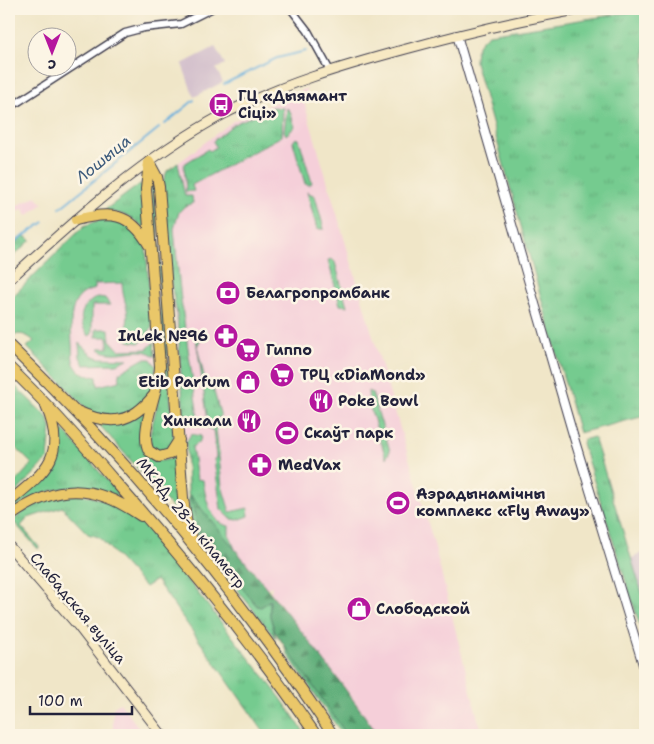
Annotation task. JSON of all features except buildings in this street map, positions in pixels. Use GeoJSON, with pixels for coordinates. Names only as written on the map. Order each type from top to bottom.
{"type":"FeatureCollection","features":[{"type":"Feature","properties":{"kind":"highway"},"geometry":{"type":"LineString","coordinates":[[154,159],[146,189],[160,366],[146,435],[146,446],[153,455],[165,456],[170,454],[179,440]]}},
{"type":"Feature","properties":{"kind":"highway"},"geometry":{"type":"LineString","coordinates":[[154,159],[159,187],[187,525],[198,552]]}},
{"type":"Feature","properties":{"kind":"highway"},"geometry":{"type":"LineString","coordinates":[[76,220],[100,214],[118,216],[137,227],[151,249]]}},
{"type":"Feature","properties":{"kind":"highway","name":"МКАД, 28-ы кіламетр"},"geometry":{"type":"LineString","coordinates":[[10,346],[72,408],[122,462],[198,552],[284,662],[333,735]]}},
{"type":"Feature","properties":{"kind":"highway","name":"МКАД, 28-ы кіламетр"},"geometry":{"type":"LineString","coordinates":[[9,367],[44,400],[156,526],[226,612],[316,735]]}},
{"type":"Feature","properties":{"kind":"highway"},"geometry":{"type":"LineString","coordinates":[[72,408],[98,420],[120,420],[138,412],[156,392]]}},
{"type":"Feature","properties":{"kind":"highway"},"geometry":{"type":"LineString","coordinates":[[9,502],[39,476],[54,453],[55,431],[44,400]]}},
{"type":"Feature","properties":{"kind":"highway"},"geometry":{"type":"LineString","coordinates":[[9,517],[42,497],[57,492],[83,490],[109,496],[156,526]]}},
{"type":"Feature","properties":{"kind":"main road"},"geometry":{"type":"LineString","coordinates":[[9,280],[107,192],[154,159],[226,114],[329,69],[457,35],[583,9]]}},
{"type":"Feature","properties":{"kind":"main road","name":"Слабадская вуліца"},"geometry":{"type":"LineString","coordinates":[[9,546],[78,626],[162,735]]}},
{"type":"Feature","properties":{"kind":"street"},"geometry":{"type":"LineString","coordinates":[[9,108],[125,33],[144,28],[181,24],[211,9]]}},
{"type":"Feature","properties":{"kind":"street"},"geometry":{"type":"LineString","coordinates":[[291,9],[308,31],[329,69]]}},
{"type":"Feature","properties":{"kind":"street"},"geometry":{"type":"LineString","coordinates":[[457,35],[574,438],[645,671]]}},
{"type":"Feature","properties":{"kind":"shaded area"},"geometry":{"type":"Polygon","coordinates":[[[215,47],[225,64],[216,69],[223,82],[194,97],[182,64],[215,47]]]}},
{"type":"Feature","properties":{"kind":"shaded area"},"geometry":{"type":"Polygon","coordinates":[[[307,88],[304,102],[433,540],[482,735],[378,735],[349,693],[271,592],[272,586],[266,588],[190,495],[164,181],[165,173],[233,121],[307,88]]]}},
{"type":"Feature","properties":{"kind":"shaded area"},"geometry":{"type":"Polygon","coordinates":[[[36,196],[43,204],[27,216],[23,209],[16,212],[12,208],[36,196]]]}},
{"type":"Feature","properties":{"kind":"shaded area"},"geometry":{"type":"Polygon","coordinates":[[[95,283],[122,283],[123,296],[128,306],[128,322],[124,334],[128,341],[132,343],[152,327],[156,366],[109,385],[98,386],[89,376],[76,368],[73,363],[71,313],[73,305],[95,283]]]}},
{"type":"Feature","properties":{"kind":"shaded area"},"geometry":{"type":"Polygon","coordinates":[[[645,551],[645,603],[631,559],[645,551]]]}},
{"type":"Feature","properties":{"kind":"shaded area"},"geometry":{"type":"Polygon","coordinates":[[[120,703],[144,735],[113,735],[113,708],[120,703]]]}},
{"type":"Feature","properties":{"kind":"green space"},"geometry":{"type":"Polygon","coordinates":[[[645,10],[645,416],[579,433],[475,62],[476,53],[482,40],[489,34],[645,10]]]}},
{"type":"Feature","properties":{"kind":"green space"},"geometry":{"type":"Polygon","coordinates":[[[273,107],[283,108],[282,136],[192,185],[194,191],[186,192],[184,164],[208,149],[210,151],[216,147],[213,141],[234,124],[273,107]]]}},
{"type":"Feature","properties":{"kind":"green space"},"geometry":{"type":"Polygon","coordinates":[[[287,108],[290,111],[295,127],[286,135],[284,131],[287,108]]]}},
{"type":"Feature","properties":{"kind":"green space"},"geometry":{"type":"Polygon","coordinates":[[[296,138],[299,139],[312,183],[309,185],[305,184],[293,142],[296,138]]]}},
{"type":"Feature","properties":{"kind":"green space"},"geometry":{"type":"Polygon","coordinates":[[[178,163],[185,196],[192,196],[193,203],[185,206],[179,212],[174,229],[181,300],[198,417],[195,422],[190,423],[184,418],[177,315],[171,283],[163,182],[167,171],[178,163]]]}},
{"type":"Feature","properties":{"kind":"green space"},"geometry":{"type":"Polygon","coordinates":[[[154,182],[174,443],[163,454],[151,450],[150,435],[165,371],[151,185],[154,182]]]}},
{"type":"Feature","properties":{"kind":"green space"},"geometry":{"type":"Polygon","coordinates":[[[140,184],[143,186],[145,228],[128,216],[105,210],[140,184]]]}},
{"type":"Feature","properties":{"kind":"green space"},"geometry":{"type":"Polygon","coordinates":[[[307,192],[315,196],[324,229],[317,229],[307,192]]]}},
{"type":"Feature","properties":{"kind":"green space"},"geometry":{"type":"Polygon","coordinates":[[[102,219],[119,220],[134,229],[146,248],[152,327],[144,340],[139,343],[128,341],[124,334],[128,313],[122,283],[95,284],[95,289],[86,292],[75,303],[71,318],[72,356],[74,365],[82,373],[97,377],[98,386],[120,381],[119,373],[143,359],[151,359],[156,366],[154,388],[142,405],[119,418],[92,414],[27,347],[34,341],[25,335],[18,334],[9,339],[9,300],[84,226],[102,219]]]}},
{"type":"Feature","properties":{"kind":"green space"},"geometry":{"type":"Polygon","coordinates":[[[24,236],[31,240],[9,260],[9,249],[24,236]]]}},
{"type":"Feature","properties":{"kind":"green space"},"geometry":{"type":"Polygon","coordinates":[[[332,259],[335,262],[347,306],[340,305],[328,260],[332,259]]]}},
{"type":"Feature","properties":{"kind":"green space"},"geometry":{"type":"Polygon","coordinates":[[[98,297],[105,298],[110,305],[92,305],[92,334],[89,336],[82,325],[82,314],[87,304],[98,297]]]}},
{"type":"Feature","properties":{"kind":"green space"},"geometry":{"type":"Polygon","coordinates":[[[96,329],[109,329],[110,340],[119,350],[147,349],[154,342],[155,357],[142,351],[104,352],[98,348],[108,348],[108,337],[96,337],[96,329]]]}},
{"type":"Feature","properties":{"kind":"green space"},"geometry":{"type":"Polygon","coordinates":[[[196,337],[200,341],[197,346],[196,337]]]}},
{"type":"Feature","properties":{"kind":"green space"},"geometry":{"type":"Polygon","coordinates":[[[79,343],[92,355],[100,358],[128,359],[117,364],[84,365],[80,357],[79,343]]]}},
{"type":"Feature","properties":{"kind":"green space"},"geometry":{"type":"Polygon","coordinates":[[[198,349],[206,384],[212,384],[221,417],[215,419],[222,486],[230,512],[248,508],[249,516],[238,520],[231,519],[221,509],[214,459],[216,457],[213,430],[209,429],[198,349]]]}},
{"type":"Feature","properties":{"kind":"green space"},"geometry":{"type":"Polygon","coordinates":[[[9,380],[47,417],[51,427],[48,459],[9,500],[9,489],[32,464],[9,441],[9,380]]]}},
{"type":"Feature","properties":{"kind":"green space"},"geometry":{"type":"Polygon","coordinates":[[[368,391],[372,393],[390,451],[386,458],[369,404],[368,391]]]}},
{"type":"Feature","properties":{"kind":"green space"},"geometry":{"type":"Polygon","coordinates":[[[149,407],[142,437],[160,461],[171,459],[176,454],[184,521],[96,421],[149,407]]]}},
{"type":"Feature","properties":{"kind":"green space"},"geometry":{"type":"Polygon","coordinates":[[[62,429],[118,493],[117,496],[88,488],[60,489],[34,497],[9,513],[9,508],[38,484],[52,466],[57,456],[60,444],[60,430],[62,429]]]}},
{"type":"Feature","properties":{"kind":"green space"},"geometry":{"type":"Polygon","coordinates":[[[191,434],[201,436],[200,441],[192,447],[197,479],[203,480],[207,501],[217,520],[229,526],[229,535],[236,551],[190,496],[200,537],[261,607],[270,600],[270,616],[276,639],[206,549],[195,531],[189,508],[186,442],[191,434]]]}},
{"type":"Feature","properties":{"kind":"green space"},"geometry":{"type":"Polygon","coordinates":[[[594,437],[645,603],[645,624],[640,626],[582,443],[583,440],[594,437]]]}},
{"type":"Feature","properties":{"kind":"green space"},"geometry":{"type":"Polygon","coordinates":[[[80,494],[100,499],[126,511],[149,531],[280,697],[306,735],[266,735],[156,580],[145,587],[99,537],[88,534],[62,507],[28,518],[21,526],[39,547],[38,549],[13,521],[36,504],[80,494]]]}},
{"type":"Feature","properties":{"kind":"green space"},"geometry":{"type":"Polygon","coordinates":[[[190,495],[310,643],[378,735],[347,735],[275,632],[270,616],[270,600],[261,607],[257,606],[200,537],[190,495]]]}},
{"type":"Feature","properties":{"kind":"green space"},"geometry":{"type":"Polygon","coordinates":[[[283,643],[347,735],[343,735],[288,655],[283,643]]]}},
{"type":"Feature","properties":{"kind":"waterway","name":"Лошыца"},"geometry":{"type":"LineString","coordinates":[[224,84],[277,58],[306,51]]}},
{"type":"Feature","properties":{"kind":"waterway","name":"Лошыца"},"geometry":{"type":"LineString","coordinates":[[165,124],[194,100]]}},
{"type":"Feature","properties":{"kind":"waterway","name":"Лошыца"},"geometry":{"type":"LineString","coordinates":[[60,208],[159,128]]}},
{"type":"Feature","properties":{"kind":"waterway","name":"Лошыца"},"geometry":{"type":"LineString","coordinates":[[9,246],[44,222]]}},
{"type":"Feature","properties":{"kind":"place","name":"ГЦ «Дыямант Сіці»"},"geometry":{"type":"Point","coordinates":[221,105]}},
{"type":"Feature","properties":{"kind":"place","name":"Белагропромбанк"},"geometry":{"type":"Point","coordinates":[228,293]}},
{"type":"Feature","properties":{"kind":"place","name":"InLek №96"},"geometry":{"type":"Point","coordinates":[226,336]}},
{"type":"Feature","properties":{"kind":"place","name":"Гиппо"},"geometry":{"type":"Point","coordinates":[248,350]}},
{"type":"Feature","properties":{"kind":"place","name":"ТРЦ «DiaMond»"},"geometry":{"type":"Point","coordinates":[282,375]}},
{"type":"Feature","properties":{"kind":"place","name":"Etib Parfum"},"geometry":{"type":"Point","coordinates":[248,382]}},
{"type":"Feature","properties":{"kind":"place","name":"Poke Bowl"},"geometry":{"type":"Point","coordinates":[321,401]}},
{"type":"Feature","properties":{"kind":"place","name":"Хинкали"},"geometry":{"type":"Point","coordinates":[249,421]}},
{"type":"Feature","properties":{"kind":"place","name":"Скаўт парк"},"geometry":{"type":"Point","coordinates":[287,433]}},
{"type":"Feature","properties":{"kind":"place","name":"MedVax"},"geometry":{"type":"Point","coordinates":[260,465]}},
{"type":"Feature","properties":{"kind":"place","name":"Аэрадынамічны комплекс «Fly Away»"},"geometry":{"type":"Point","coordinates":[398,503]}},
{"type":"Feature","properties":{"kind":"place","name":"Слободской"},"geometry":{"type":"Point","coordinates":[359,609]}}]}
